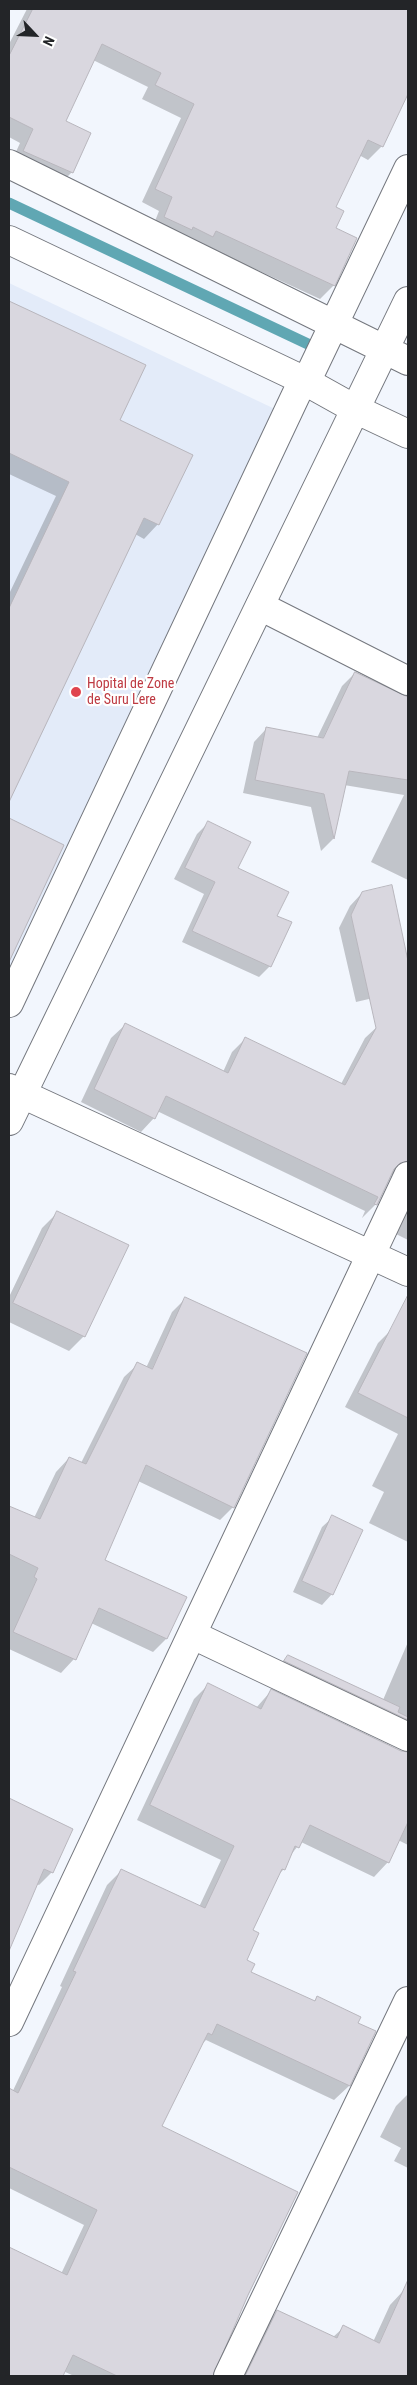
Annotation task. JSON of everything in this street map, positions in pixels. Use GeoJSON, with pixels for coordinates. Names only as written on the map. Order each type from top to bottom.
{"type":"FeatureCollection","features":[{"type":"Feature","properties":{"kind":"street"},"geometry":{"type":"LineString","coordinates":[[9,164],[396,356]]}},
{"type":"Feature","properties":{"kind":"street"},"geometry":{"type":"LineString","coordinates":[[9,1003],[303,380],[310,374],[408,169]]}},
{"type":"Feature","properties":{"kind":"street"},"geometry":{"type":"LineString","coordinates":[[9,240],[303,380],[355,409],[408,434]]}},
{"type":"Feature","properties":{"kind":"street"},"geometry":{"type":"LineString","coordinates":[[9,1121],[15,1091],[260,606],[355,409],[396,356],[408,301]]}},
{"type":"Feature","properties":{"kind":"street"},"geometry":{"type":"LineString","coordinates":[[260,606],[408,681]]}},
{"type":"Feature","properties":{"kind":"street"},"geometry":{"type":"LineString","coordinates":[[15,1091],[371,1253],[408,1272]]}},
{"type":"Feature","properties":{"kind":"street"},"geometry":{"type":"LineString","coordinates":[[9,2022],[408,1176]]}},
{"type":"Feature","properties":{"kind":"street"},"geometry":{"type":"LineString","coordinates":[[193,1635],[408,1737]]}},
{"type":"Feature","properties":{"kind":"street"},"geometry":{"type":"LineString","coordinates":[[228,2376],[408,2001]]}},
{"type":"Feature","properties":{"kind":"shaded area","name":"Hopital de Zone de Suru Lere"},"geometry":{"type":"Polygon","coordinates":[[[9,283],[277,410],[9,974],[9,283]]]}},
{"type":"Feature","properties":{"kind":"building"},"geometry":{"type":"Polygon","coordinates":[[[33,9],[408,9],[408,94],[383,147],[368,140],[336,207],[344,211],[336,228],[357,238],[335,286],[216,231],[213,237],[193,227],[192,230],[164,217],[172,197],[155,189],[194,104],[155,85],[161,73],[102,44],[66,121],[91,133],[73,173],[23,151],[33,129],[9,117],[9,56],[33,9]]]}},
{"type":"Feature","properties":{"kind":"building"},"geometry":{"type":"Polygon","coordinates":[[[9,301],[146,365],[120,420],[193,455],[159,525],[144,518],[9,802],[9,608],[69,482],[9,453],[9,301]]]}},
{"type":"Feature","properties":{"kind":"building"},"geometry":{"type":"Polygon","coordinates":[[[355,672],[408,697],[408,780],[349,771],[334,839],[324,794],[255,780],[266,727],[323,738],[355,672]]]}},
{"type":"Feature","properties":{"kind":"building"},"geometry":{"type":"Polygon","coordinates":[[[9,818],[64,845],[9,962],[9,818]]]}},
{"type":"Feature","properties":{"kind":"building"},"geometry":{"type":"Polygon","coordinates":[[[208,821],[251,842],[238,868],[289,892],[277,916],[292,922],[271,967],[192,931],[215,882],[185,868],[208,821]]]}},
{"type":"Feature","properties":{"kind":"building"},"geometry":{"type":"Polygon","coordinates":[[[392,885],[408,961],[408,1161],[400,1163],[394,1169],[377,1205],[374,1204],[378,1197],[166,1096],[155,1119],[94,1089],[125,1023],[228,1073],[245,1037],[345,1085],[376,1028],[351,915],[362,892],[392,885]]]}},
{"type":"Feature","properties":{"kind":"building"},"geometry":{"type":"Polygon","coordinates":[[[57,1211],[129,1245],[85,1337],[13,1303],[57,1211]]]}},
{"type":"Feature","properties":{"kind":"building"},"geometry":{"type":"Polygon","coordinates":[[[408,1295],[408,1418],[358,1393],[408,1295]]]}},
{"type":"Feature","properties":{"kind":"building"},"geometry":{"type":"Polygon","coordinates":[[[185,1297],[307,1353],[234,1508],[146,1465],[105,1560],[187,1597],[167,1639],[99,1608],[76,1660],[13,1632],[37,1579],[34,1577],[38,1568],[9,1554],[9,1506],[40,1519],[69,1457],[86,1464],[137,1362],[152,1369],[185,1297]]]}},
{"type":"Feature","properties":{"kind":"building"},"geometry":{"type":"Polygon","coordinates":[[[332,1515],[363,1530],[333,1595],[302,1581],[332,1515]]]}},
{"type":"Feature","properties":{"kind":"building"},"geometry":{"type":"Polygon","coordinates":[[[288,1655],[400,1707],[398,1712],[408,1717],[408,1720],[284,1661],[288,1655]]]}},
{"type":"Feature","properties":{"kind":"building"},"geometry":{"type":"Polygon","coordinates":[[[208,1683],[261,1709],[271,1689],[401,1751],[408,1752],[408,1822],[389,1863],[310,1825],[299,1848],[295,1846],[285,1870],[282,1869],[253,1930],[259,1933],[247,1960],[255,1964],[251,1972],[315,2001],[317,1996],[361,2017],[358,2023],[376,2031],[350,2086],[217,2024],[212,2035],[208,2033],[162,2126],[298,2192],[248,2295],[213,2376],[117,2376],[73,2355],[63,2376],[9,2376],[9,2247],[67,2275],[97,2210],[9,2167],[9,2088],[18,2093],[76,1972],[73,1971],[121,1869],[205,1908],[234,1846],[150,1805],[208,1683]]]}},
{"type":"Feature","properties":{"kind":"building"},"geometry":{"type":"Polygon","coordinates":[[[9,1798],[73,1829],[53,1873],[44,1869],[9,1951],[9,1798]]]}},
{"type":"Feature","properties":{"kind":"building"},"geometry":{"type":"Polygon","coordinates":[[[408,2280],[408,2376],[245,2376],[277,2310],[337,2338],[343,2325],[379,2343],[408,2280]]]}},
{"type":"Feature","properties":{"kind":"waterway"},"geometry":{"type":"LineString","coordinates":[[9,203],[310,345]]}},
{"type":"Feature","properties":{"kind":"place","name":"Hopital de Zone de Suru Lere"},"geometry":{"type":"Point","coordinates":[76,692]}}]}
